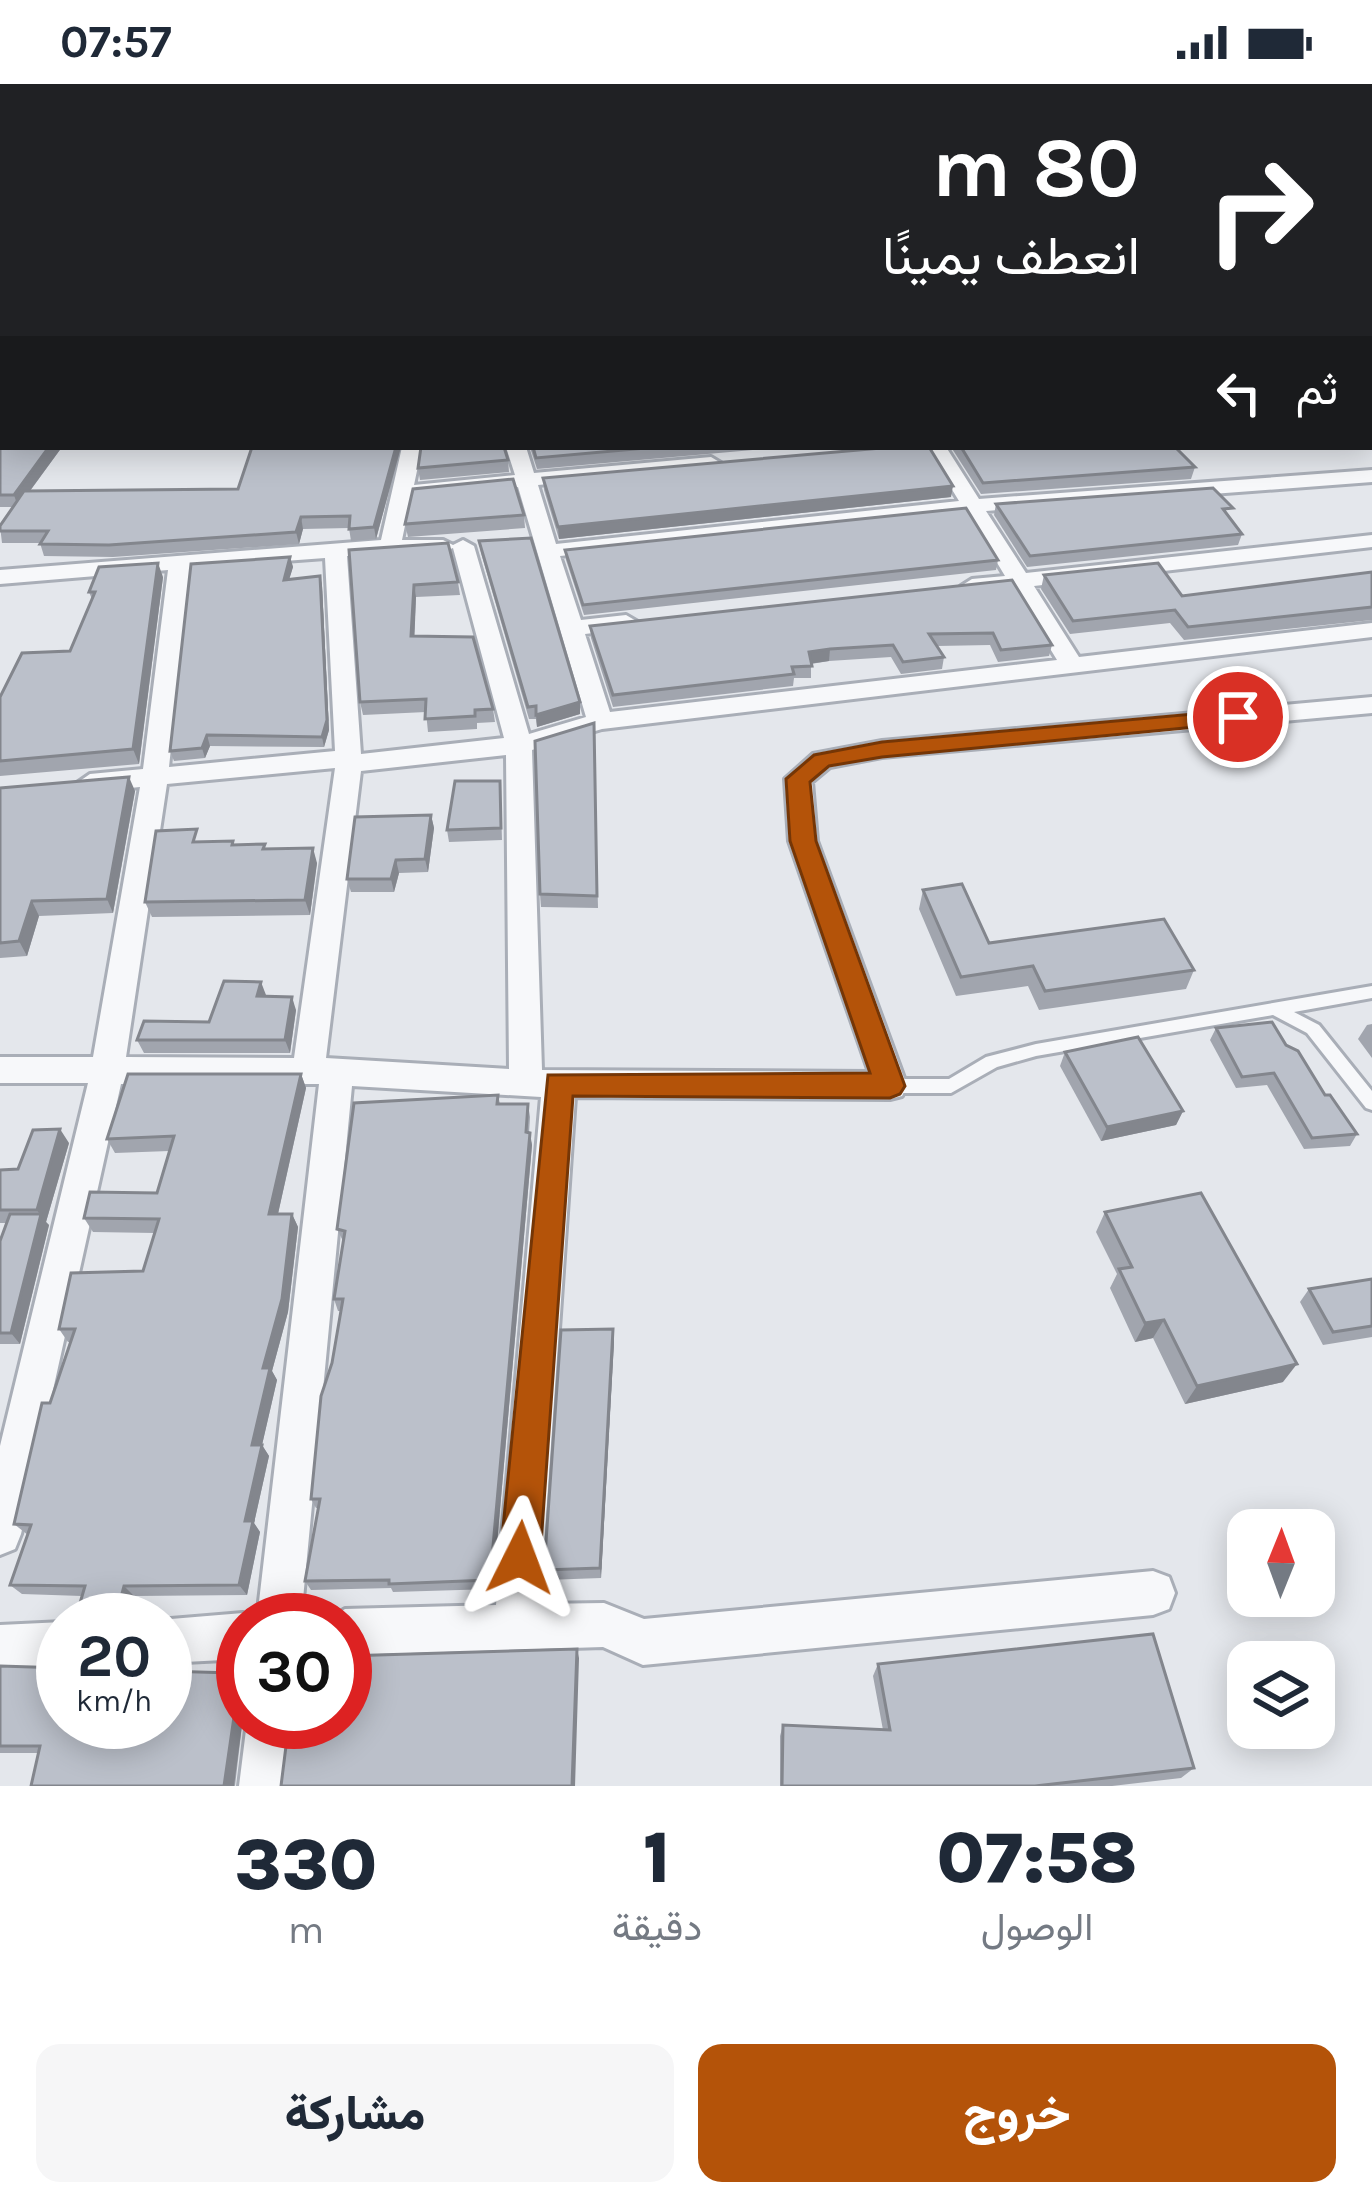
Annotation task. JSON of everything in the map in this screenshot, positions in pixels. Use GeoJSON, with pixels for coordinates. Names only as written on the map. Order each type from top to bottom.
{"type":"FeatureCollection","features":[{"type":"Feature","properties":{"kind":"street"},"geometry":{"type":"LineString","coordinates":[[390,546],[411,450]]}},
{"type":"Feature","properties":{"kind":"street"},"geometry":{"type":"LineString","coordinates":[[517,450],[532,487],[537,543],[573,628],[600,721]]}},
{"type":"Feature","properties":{"kind":"street"},"geometry":{"type":"LineString","coordinates":[[938,450],[1073,667]]}},
{"type":"Feature","properties":{"kind":"street"},"geometry":{"type":"LineString","coordinates":[[400,492],[738,461]]}},
{"type":"Feature","properties":{"kind":"street"},"geometry":{"type":"LineString","coordinates":[[537,543],[1372,476]]}},
{"type":"Feature","properties":{"kind":"street"},"geometry":{"type":"LineString","coordinates":[[949,588],[1372,541]]}},
{"type":"Feature","properties":{"kind":"street"},"geometry":{"type":"LineString","coordinates":[[0,578],[180,562],[224,548],[336,554],[390,546],[473,545],[519,745],[542,1083],[517,1628]]}},
{"type":"Feature","properties":{"kind":"street"},"geometry":{"type":"LineString","coordinates":[[281,1593],[349,761],[336,554]]}},
{"type":"Feature","properties":{"kind":"street"},"geometry":{"type":"LineString","coordinates":[[0,1534],[108,1068],[155,777],[180,562]]}},
{"type":"Feature","properties":{"kind":"street"},"geometry":{"type":"LineString","coordinates":[[573,628],[644,620]]}},
{"type":"Feature","properties":{"kind":"street"},"geometry":{"type":"LineString","coordinates":[[67,784],[519,745],[600,721],[1372,630]]}},
{"type":"Feature","properties":{"kind":"street"},"geometry":{"type":"LineString","coordinates":[[0,1070],[108,1068],[542,1083],[890,1086],[803,841],[798,779],[822,760],[882,749],[1372,705]]}},
{"type":"Feature","properties":{"kind":"street"},"geometry":{"type":"LineString","coordinates":[[372,1631],[604,1625],[643,1642],[1154,1593]]}},
{"type":"Feature","properties":{"kind":"street"},"geometry":{"type":"LineString","coordinates":[[0,1648],[36,1646]]}},
{"type":"Feature","properties":{"kind":"street"},"geometry":{"type":"LineString","coordinates":[[263,1786],[266,1749]]}},
{"type":"Feature","properties":{"kind":"lane"},"geometry":{"type":"LineString","coordinates":[[890,1086],[951,1086],[992,1062],[1036,1049],[1372,992]]}},
{"type":"Feature","properties":{"kind":"lane"},"geometry":{"type":"LineString","coordinates":[[1274,1009],[1313,1029],[1372,1103]]}},
{"type":"Feature","properties":{"kind":"building"},"geometry":{"type":"Polygon","coordinates":[[[0,450],[47,450],[14,495],[0,495],[0,450]]]}},
{"type":"Feature","properties":{"kind":"building"},"geometry":{"type":"Polygon","coordinates":[[[251,450],[395,450],[374,527],[349,529],[350,516],[301,517],[296,532],[109,545],[40,544],[48,531],[0,531],[24,491],[238,489],[251,450]]]}},
{"type":"Feature","properties":{"kind":"building"},"geometry":{"type":"Polygon","coordinates":[[[421,450],[505,450],[508,460],[418,468],[421,450]]]}},
{"type":"Feature","properties":{"kind":"building"},"geometry":{"type":"Polygon","coordinates":[[[534,450],[624,450],[536,458],[534,450]]]}},
{"type":"Feature","properties":{"kind":"building"},"geometry":{"type":"Polygon","coordinates":[[[859,450],[931,450],[953,486],[558,527],[543,478],[859,450]]]}},
{"type":"Feature","properties":{"kind":"building"},"geometry":{"type":"Polygon","coordinates":[[[963,450],[1178,450],[1195,467],[983,483],[963,450]]]}},
{"type":"Feature","properties":{"kind":"building"},"geometry":{"type":"Polygon","coordinates":[[[513,479],[524,515],[405,524],[413,489],[513,479]]]}},
{"type":"Feature","properties":{"kind":"building"},"geometry":{"type":"Polygon","coordinates":[[[1213,488],[1233,508],[1223,509],[1242,534],[1030,556],[996,504],[1213,488]]]}},
{"type":"Feature","properties":{"kind":"building"},"geometry":{"type":"Polygon","coordinates":[[[966,508],[998,560],[583,605],[565,550],[966,508]]]}},
{"type":"Feature","properties":{"kind":"building"},"geometry":{"type":"Polygon","coordinates":[[[531,538],[580,702],[536,715],[536,706],[528,707],[479,541],[531,538]]]}},
{"type":"Feature","properties":{"kind":"building"},"geometry":{"type":"Polygon","coordinates":[[[448,543],[458,582],[414,585],[411,636],[473,637],[493,709],[475,710],[475,716],[425,719],[426,699],[360,702],[349,550],[448,543]]]}},
{"type":"Feature","properties":{"kind":"building"},"geometry":{"type":"Polygon","coordinates":[[[290,557],[284,580],[320,576],[327,720],[322,737],[207,735],[202,748],[170,751],[191,564],[290,557]]]}},
{"type":"Feature","properties":{"kind":"building"},"geometry":{"type":"Polygon","coordinates":[[[158,563],[133,749],[0,761],[0,697],[22,653],[70,651],[95,592],[89,592],[99,567],[158,563]]]}},
{"type":"Feature","properties":{"kind":"building"},"geometry":{"type":"Polygon","coordinates":[[[1158,563],[1182,596],[1372,572],[1372,607],[1188,627],[1175,610],[1073,621],[1044,575],[1158,563]]]}},
{"type":"Feature","properties":{"kind":"building"},"geometry":{"type":"Polygon","coordinates":[[[1012,580],[1052,645],[1001,650],[993,633],[929,634],[944,657],[903,662],[893,645],[830,649],[809,652],[812,666],[792,667],[794,674],[613,695],[590,626],[1012,580]]]}},
{"type":"Feature","properties":{"kind":"building"},"geometry":{"type":"Polygon","coordinates":[[[594,723],[597,896],[540,894],[535,741],[594,723]]]}},
{"type":"Feature","properties":{"kind":"building"},"geometry":{"type":"Polygon","coordinates":[[[129,777],[107,899],[32,901],[19,941],[0,943],[0,788],[129,777]]]}},
{"type":"Feature","properties":{"kind":"building"},"geometry":{"type":"Polygon","coordinates":[[[455,781],[500,781],[501,828],[447,830],[455,781]]]}},
{"type":"Feature","properties":{"kind":"building"},"geometry":{"type":"Polygon","coordinates":[[[431,815],[425,859],[396,860],[391,879],[347,879],[355,817],[431,815]]]}},
{"type":"Feature","properties":{"kind":"building"},"geometry":{"type":"Polygon","coordinates":[[[197,829],[193,842],[313,848],[305,900],[145,902],[156,831],[197,829]]]}},
{"type":"Feature","properties":{"kind":"building"},"geometry":{"type":"Polygon","coordinates":[[[962,884],[989,943],[1164,919],[1194,970],[1045,991],[1033,966],[961,977],[923,890],[962,884]]]}},
{"type":"Feature","properties":{"kind":"building"},"geometry":{"type":"Polygon","coordinates":[[[224,981],[261,982],[257,996],[292,997],[285,1040],[137,1040],[144,1021],[209,1022],[224,981]]]}},
{"type":"Feature","properties":{"kind":"building"},"geometry":{"type":"Polygon","coordinates":[[[1272,1022],[1357,1134],[1312,1138],[1274,1073],[1242,1077],[1216,1028],[1272,1022]]]}},
{"type":"Feature","properties":{"kind":"building"},"geometry":{"type":"Polygon","coordinates":[[[1138,1037],[1183,1111],[1107,1127],[1065,1052],[1138,1037]]]}},
{"type":"Feature","properties":{"kind":"building"},"geometry":{"type":"Polygon","coordinates":[[[128,1074],[301,1074],[269,1214],[292,1214],[282,1299],[263,1368],[270,1368],[252,1445],[262,1445],[245,1521],[253,1521],[239,1585],[124,1586],[122,1593],[83,1593],[85,1586],[10,1585],[31,1525],[14,1524],[42,1403],[50,1403],[75,1329],[59,1329],[71,1273],[143,1271],[159,1219],[84,1218],[90,1192],[157,1193],[174,1136],[107,1139],[128,1074]]]}},
{"type":"Feature","properties":{"kind":"building"},"geometry":{"type":"Polygon","coordinates":[[[498,1095],[497,1104],[528,1104],[526,1132],[530,1133],[490,1580],[305,1581],[320,1499],[311,1499],[321,1396],[343,1299],[334,1299],[345,1231],[337,1229],[354,1103],[498,1095]]]}},
{"type":"Feature","properties":{"kind":"building"},"geometry":{"type":"Polygon","coordinates":[[[60,1129],[37,1210],[0,1210],[0,1170],[18,1169],[33,1130],[60,1129]]]}},
{"type":"Feature","properties":{"kind":"building"},"geometry":{"type":"Polygon","coordinates":[[[1201,1193],[1297,1364],[1197,1386],[1164,1320],[1145,1323],[1119,1269],[1132,1267],[1105,1212],[1201,1193]]]}},
{"type":"Feature","properties":{"kind":"building"},"geometry":{"type":"Polygon","coordinates":[[[10,1214],[41,1214],[11,1333],[0,1333],[0,1241],[10,1214]]]}},
{"type":"Feature","properties":{"kind":"building"},"geometry":{"type":"Polygon","coordinates":[[[1372,1279],[1372,1326],[1333,1332],[1309,1289],[1372,1279]]]}},
{"type":"Feature","properties":{"kind":"building"},"geometry":{"type":"Polygon","coordinates":[[[613,1329],[600,1568],[544,1570],[561,1330],[613,1329]]]}},
{"type":"Feature","properties":{"kind":"building"},"geometry":{"type":"Polygon","coordinates":[[[1153,1634],[1194,1768],[1035,1786],[782,1786],[783,1725],[890,1730],[878,1664],[1153,1634]]]}},
{"type":"Feature","properties":{"kind":"building"},"geometry":{"type":"Polygon","coordinates":[[[577,1649],[572,1786],[281,1786],[286,1749],[372,1749],[372,1655],[577,1649]]]}},
{"type":"Feature","properties":{"kind":"building"},"geometry":{"type":"Polygon","coordinates":[[[0,1666],[36,1667],[36,1746],[0,1746],[0,1666]]]}},
{"type":"Feature","properties":{"kind":"building"},"geometry":{"type":"Polygon","coordinates":[[[192,1672],[216,1673],[216,1749],[229,1749],[224,1786],[31,1786],[39,1749],[192,1749],[192,1672]]]}},
{"type":"Feature","properties":{"kind":"route"},"geometry":{"type":"LineString","coordinates":[[520,1558],[559,1084],[890,1086],[803,841],[798,779],[822,760],[882,749],[1238,717]]}}]}
